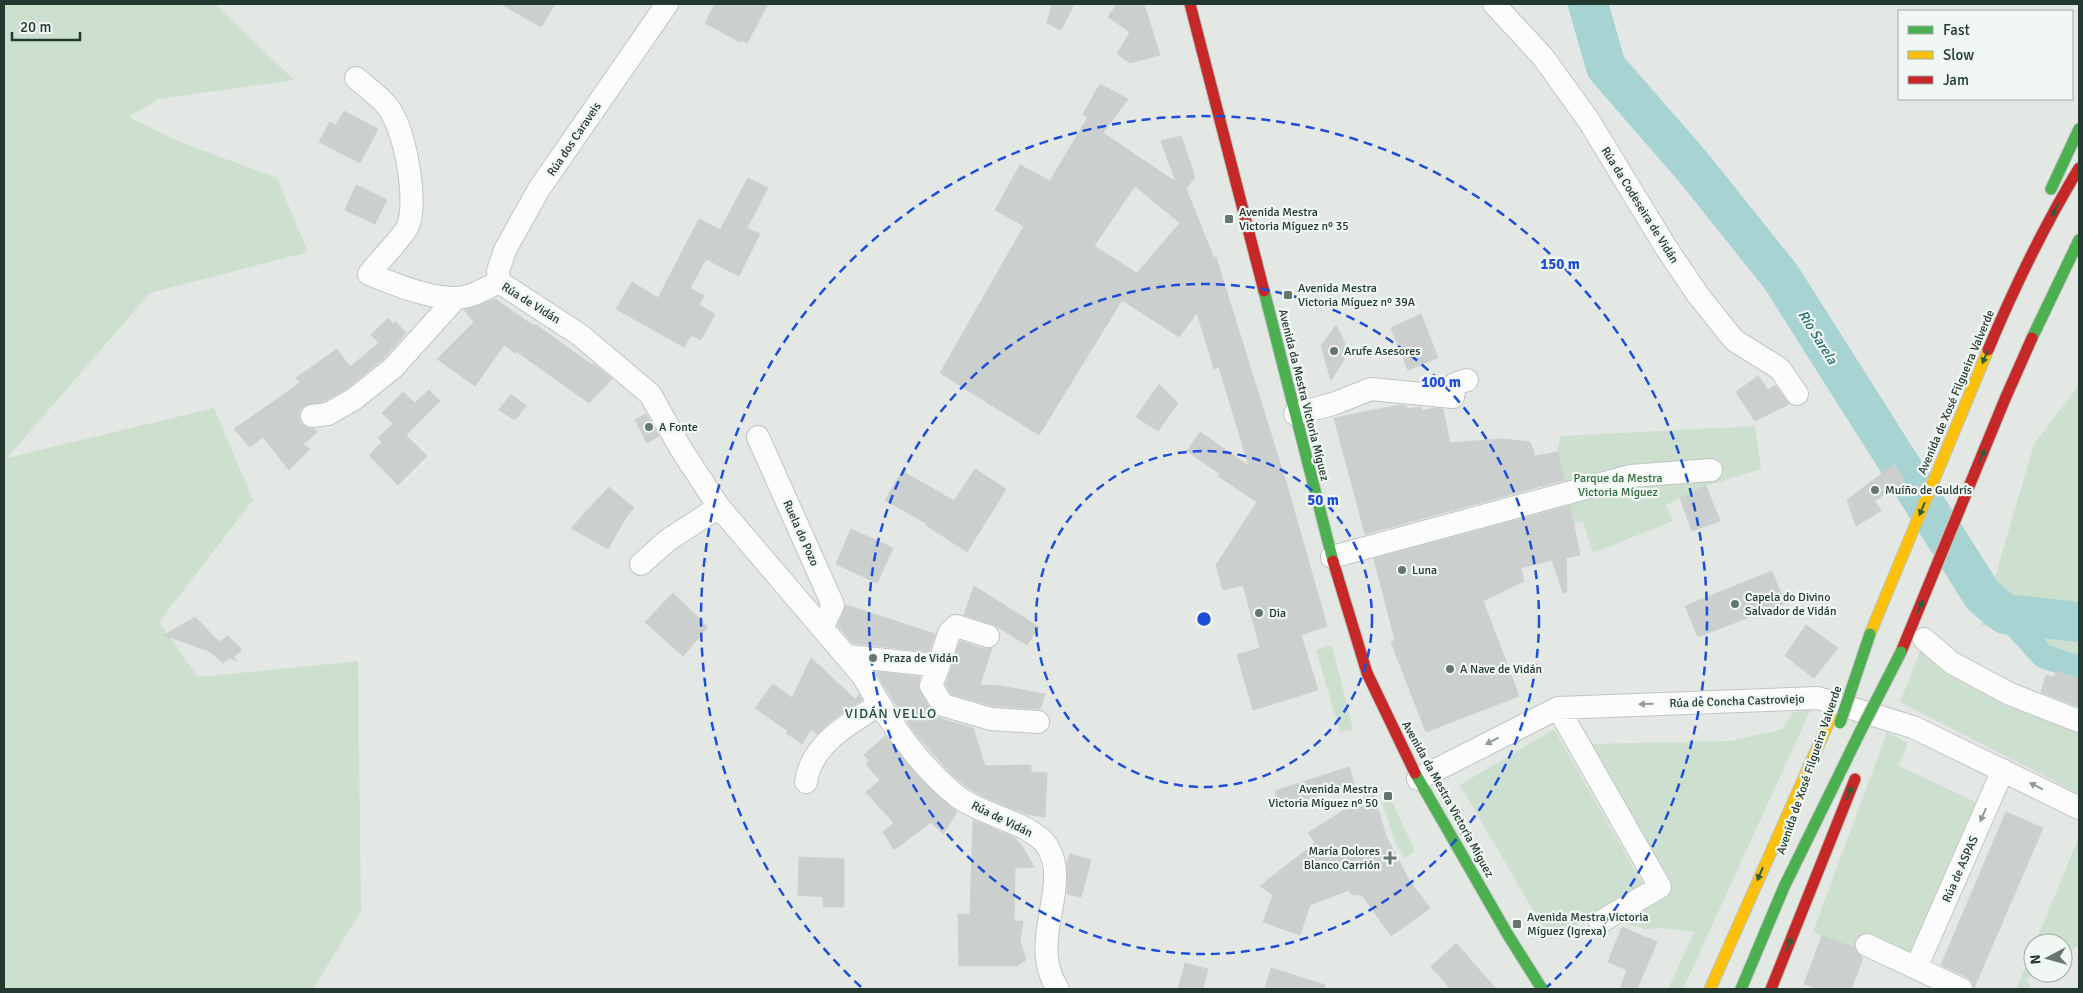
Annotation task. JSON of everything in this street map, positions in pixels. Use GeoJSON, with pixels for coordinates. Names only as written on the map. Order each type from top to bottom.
{"type":"FeatureCollection","features":[{"type":"Feature","properties":{"kind":"main road","name":"Avenida da Mestra Victoria Míguez"},"geometry":{"type":"LineString","coordinates":[[1190,4],[1294,414],[1332,557],[1367,672],[1418,779],[1508,935],[1542,989]]}},
{"type":"Feature","properties":{"kind":"main road"},"geometry":{"type":"LineString","coordinates":[[2007,305],[2057,173],[2079,129]]}},
{"type":"Feature","properties":{"kind":"main road","name":"Avenida de Xosé Filgueira Valverde"},"geometry":{"type":"LineString","coordinates":[[1710,989],[1836,724],[1870,634],[2007,305],[2062,196],[2079,168]]}},
{"type":"Feature","properties":{"kind":"main road","name":"Avenida de Xosé Filgueira Valverde"},"geometry":{"type":"LineString","coordinates":[[1784,887],[1867,732],[2005,399],[2079,240]]}},
{"type":"Feature","properties":{"kind":"main road"},"geometry":{"type":"LineString","coordinates":[[2037,327],[2079,264]]}},
{"type":"Feature","properties":{"kind":"main road"},"geometry":{"type":"LineString","coordinates":[[1771,989],[1859,769]]}},
{"type":"Feature","properties":{"kind":"main road","name":"Avenida de Xosé Filgueira Valverde"},"geometry":{"type":"LineString","coordinates":[[1741,989],[1784,887],[1815,796]]}},
{"type":"Feature","properties":{"kind":"street","name":"Rúa dos Caraveis"},"geometry":{"type":"LineString","coordinates":[[499,282],[498,270],[504,250],[539,190],[667,4]]}},
{"type":"Feature","properties":{"kind":"street","name":"Rúa da Codeseira de Vidán"},"geometry":{"type":"LineString","coordinates":[[1494,4],[1543,57],[1589,121],[1630,192],[1698,295],[1734,340],[1780,369],[1797,394]]}},
{"type":"Feature","properties":{"kind":"street","name":"Rúa de Vidán"},"geometry":{"type":"LineString","coordinates":[[356,78],[388,107],[399,128],[407,157],[412,208],[408,227],[369,274],[423,293],[456,298],[473,294],[499,282],[580,335],[650,394],[681,449],[719,507],[863,676],[879,705],[918,758],[959,798],[981,810],[1034,833],[1046,845],[1052,855],[1056,872],[1046,936],[1045,959],[1058,989]]}},
{"type":"Feature","properties":{"kind":"street"},"geometry":{"type":"LineString","coordinates":[[312,416],[328,414],[354,399],[393,368],[456,298]]}},
{"type":"Feature","properties":{"kind":"street"},"geometry":{"type":"LineString","coordinates":[[1294,414],[1333,404],[1370,389],[1452,396],[1455,384],[1467,380]]}},
{"type":"Feature","properties":{"kind":"street","name":"Ruela do Pozo"},"geometry":{"type":"LineString","coordinates":[[758,437],[833,605],[822,628]]}},
{"type":"Feature","properties":{"kind":"street"},"geometry":{"type":"LineString","coordinates":[[1332,557],[1630,476],[1711,470]]}},
{"type":"Feature","properties":{"kind":"street"},"geometry":{"type":"LineString","coordinates":[[641,564],[668,540],[719,507]]}},
{"type":"Feature","properties":{"kind":"street"},"geometry":{"type":"LineString","coordinates":[[988,636],[956,626],[949,633],[931,686],[943,705],[991,719],[1038,722]]}},
{"type":"Feature","properties":{"kind":"street"},"geometry":{"type":"LineString","coordinates":[[1924,639],[1952,663],[2010,694],[2079,721]]}},
{"type":"Feature","properties":{"kind":"street"},"geometry":{"type":"LineString","coordinates":[[847,656],[923,664],[938,668]]}},
{"type":"Feature","properties":{"kind":"street","name":"Rúa de Concha Castroviejo"},"geometry":{"type":"LineString","coordinates":[[1418,779],[1558,708],[1818,698],[1913,727],[2079,808]]}},
{"type":"Feature","properties":{"kind":"street"},"geometry":{"type":"LineString","coordinates":[[806,782],[808,772],[817,752],[850,723],[879,705]]}},
{"type":"Feature","properties":{"kind":"street"},"geometry":{"type":"LineString","coordinates":[[1558,708],[1660,887],[1600,922]]}},
{"type":"Feature","properties":{"kind":"street","name":"Rúa de ASPAS"},"geometry":{"type":"LineString","coordinates":[[1916,968],[2002,770]]}},
{"type":"Feature","properties":{"kind":"street"},"geometry":{"type":"LineString","coordinates":[[1867,945],[1961,989]]}},
{"type":"Feature","properties":{"kind":"green space"},"geometry":{"type":"Polygon","coordinates":[[[4,4],[215,4],[294,80],[159,99],[129,117],[178,141],[277,178],[308,252],[150,293],[7,458],[214,408],[253,500],[159,622],[198,677],[358,661],[361,911],[313,989],[4,989],[4,4]]]}},
{"type":"Feature","properties":{"kind":"green space"},"geometry":{"type":"Polygon","coordinates":[[[2079,385],[2079,657],[1981,625],[2034,444],[2079,385]]]}},
{"type":"Feature","properties":{"kind":"green space","name":"Parque da Mestra Victoria Míguez"},"geometry":{"type":"Polygon","coordinates":[[[1755,426],[1761,469],[1706,486],[1666,505],[1673,521],[1593,553],[1583,521],[1574,524],[1572,517],[1433,550],[1376,567],[1366,537],[1413,525],[1424,520],[1565,486],[1557,452],[1561,436],[1755,426]]]}},
{"type":"Feature","properties":{"kind":"green space"},"geometry":{"type":"Polygon","coordinates":[[[1332,645],[1353,729],[1340,732],[1316,650],[1332,645]]]}},
{"type":"Feature","properties":{"kind":"green space"},"geometry":{"type":"Polygon","coordinates":[[[1922,646],[2079,727],[2079,794],[1900,702],[1922,646]]]}},
{"type":"Feature","properties":{"kind":"green space"},"geometry":{"type":"Polygon","coordinates":[[[1811,709],[1683,989],[1668,989],[1694,932],[1662,928],[1645,929],[1618,921],[1670,892],[1586,744],[1730,741],[1783,729],[1792,713],[1811,709]]]}},
{"type":"Feature","properties":{"kind":"green space"},"geometry":{"type":"Polygon","coordinates":[[[1554,729],[1645,888],[1550,939],[1460,785],[1554,729]]]}},
{"type":"Feature","properties":{"kind":"green space"},"geometry":{"type":"Polygon","coordinates":[[[1887,732],[1908,743],[1899,766],[1978,803],[1910,960],[1865,953],[1813,932],[1887,732]]]}},
{"type":"Feature","properties":{"kind":"green space"},"geometry":{"type":"Polygon","coordinates":[[[1391,799],[1415,851],[1405,858],[1396,844],[1382,803],[1391,799]]]}},
{"type":"Feature","properties":{"kind":"green space"},"geometry":{"type":"Polygon","coordinates":[[[2079,837],[2079,945],[2073,949],[2073,933],[2039,933],[2079,837]]]}},
{"type":"Feature","properties":{"kind":"green space"},"geometry":{"type":"Polygon","coordinates":[[[2023,972],[2023,983],[2028,983],[2032,989],[2016,989],[2023,972]]]}},
{"type":"Feature","properties":{"kind":"building"},"geometry":{"type":"Polygon","coordinates":[[[501,4],[555,4],[541,27],[501,4]]]}},
{"type":"Feature","properties":{"kind":"building"},"geometry":{"type":"Polygon","coordinates":[[[715,4],[768,4],[747,43],[741,40],[740,42],[705,23],[715,4]]]}},
{"type":"Feature","properties":{"kind":"building"},"geometry":{"type":"Polygon","coordinates":[[[1052,4],[1074,4],[1061,30],[1047,23],[1052,4]]]}},
{"type":"Feature","properties":{"kind":"building"},"geometry":{"type":"Polygon","coordinates":[[[1117,4],[1144,4],[1160,55],[1130,63],[1117,54],[1130,32],[1108,17],[1117,4]]]}},
{"type":"Feature","properties":{"kind":"building"},"geometry":{"type":"Polygon","coordinates":[[[1100,84],[1128,99],[1103,133],[1176,182],[1161,141],[1181,136],[1195,177],[1186,189],[1214,258],[1216,257],[1286,482],[1327,626],[1301,635],[1318,690],[1253,710],[1237,655],[1260,648],[1243,585],[1223,590],[1216,565],[1257,502],[1218,476],[1220,474],[1187,451],[1200,432],[1249,466],[1219,367],[1214,369],[1197,313],[1179,337],[1122,300],[1039,435],[940,373],[1024,226],[995,210],[1020,165],[1050,181],[1088,117],[1083,114],[1100,84]],[[1135,186],[1094,246],[1137,273],[1180,223],[1135,186]]]}},
{"type":"Feature","properties":{"kind":"building"},"geometry":{"type":"Polygon","coordinates":[[[344,111],[378,129],[360,163],[319,142],[330,122],[336,125],[344,111]]]}},
{"type":"Feature","properties":{"kind":"building"},"geometry":{"type":"Polygon","coordinates":[[[748,178],[768,188],[747,228],[760,234],[739,276],[706,259],[690,288],[704,296],[699,305],[715,314],[701,340],[691,335],[684,347],[616,309],[632,282],[658,298],[699,219],[720,230],[748,178]]]}},
{"type":"Feature","properties":{"kind":"building"},"geometry":{"type":"Polygon","coordinates":[[[356,185],[387,200],[375,224],[345,210],[356,185]]]}},
{"type":"Feature","properties":{"kind":"building"},"geometry":{"type":"Polygon","coordinates":[[[495,299],[534,326],[535,324],[592,365],[594,364],[612,379],[589,403],[516,351],[515,353],[504,345],[475,386],[437,359],[474,322],[464,310],[495,299]]]}},
{"type":"Feature","properties":{"kind":"building"},"geometry":{"type":"Polygon","coordinates":[[[1421,314],[1438,358],[1408,370],[1391,328],[1421,314]]]}},
{"type":"Feature","properties":{"kind":"building"},"geometry":{"type":"Polygon","coordinates":[[[388,318],[393,324],[395,321],[406,333],[384,358],[347,388],[324,401],[304,406],[300,410],[301,424],[317,432],[303,445],[310,449],[289,470],[263,437],[250,447],[234,429],[300,383],[296,378],[337,349],[350,367],[379,343],[371,335],[388,318]]]}},
{"type":"Feature","properties":{"kind":"building"},"geometry":{"type":"Polygon","coordinates":[[[1336,325],[1349,352],[1331,380],[1321,346],[1336,325]]]}},
{"type":"Feature","properties":{"kind":"building"},"geometry":{"type":"Polygon","coordinates":[[[1758,376],[1768,390],[1775,385],[1789,404],[1755,421],[1736,392],[1758,376]]]}},
{"type":"Feature","properties":{"kind":"building"},"geometry":{"type":"Polygon","coordinates":[[[1159,384],[1178,403],[1158,431],[1136,417],[1159,384]]]}},
{"type":"Feature","properties":{"kind":"building"},"geometry":{"type":"Polygon","coordinates":[[[429,390],[440,401],[406,435],[427,456],[398,485],[369,455],[382,442],[378,438],[393,424],[382,413],[403,392],[415,403],[429,390]]]}},
{"type":"Feature","properties":{"kind":"building"},"geometry":{"type":"Polygon","coordinates":[[[511,394],[526,406],[515,420],[499,410],[511,394]]]}},
{"type":"Feature","properties":{"kind":"building"},"geometry":{"type":"Polygon","coordinates":[[[1400,405],[1407,406],[1407,409],[1421,407],[1422,411],[1435,408],[1443,409],[1450,443],[1503,439],[1530,442],[1535,456],[1558,452],[1564,480],[1365,534],[1334,418],[1400,405]]]}},
{"type":"Feature","properties":{"kind":"building","name":"A Fonte"},"geometry":{"type":"Polygon","coordinates":[[[646,414],[659,436],[647,443],[635,420],[646,414]]]}},
{"type":"Feature","properties":{"kind":"building","name":"Muíño de Guldrís"},"geometry":{"type":"Polygon","coordinates":[[[1894,464],[1905,480],[1875,501],[1881,511],[1856,526],[1847,500],[1894,464]]]}},
{"type":"Feature","properties":{"kind":"building"},"geometry":{"type":"Polygon","coordinates":[[[975,469],[1006,489],[967,552],[927,524],[885,500],[902,471],[954,501],[975,469]]]}},
{"type":"Feature","properties":{"kind":"building"},"geometry":{"type":"Polygon","coordinates":[[[1706,486],[1720,521],[1692,531],[1680,498],[1706,486]]]}},
{"type":"Feature","properties":{"kind":"building"},"geometry":{"type":"Polygon","coordinates":[[[609,487],[634,508],[626,517],[608,549],[571,528],[609,487]]]}},
{"type":"Feature","properties":{"kind":"building"},"geometry":{"type":"Polygon","coordinates":[[[1570,506],[1580,555],[1566,558],[1567,592],[1563,593],[1552,560],[1521,568],[1524,581],[1483,601],[1519,696],[1426,732],[1391,642],[1395,640],[1374,559],[1570,506]]]}},
{"type":"Feature","properties":{"kind":"building"},"geometry":{"type":"Polygon","coordinates":[[[851,529],[893,548],[877,583],[836,564],[851,529]]]}},
{"type":"Feature","properties":{"kind":"building","name":"Capela do Divino Salvador de Vidán"},"geometry":{"type":"Polygon","coordinates":[[[1772,571],[1785,603],[1698,637],[1685,606],[1772,571]]]}},
{"type":"Feature","properties":{"kind":"building"},"geometry":{"type":"Polygon","coordinates":[[[974,586],[1039,627],[1027,645],[992,624],[964,615],[974,586]]]}},
{"type":"Feature","properties":{"kind":"building"},"geometry":{"type":"Polygon","coordinates":[[[673,593],[708,627],[683,656],[645,622],[673,593]]]}},
{"type":"Feature","properties":{"kind":"building"},"geometry":{"type":"Polygon","coordinates":[[[846,605],[935,634],[929,652],[852,643],[838,626],[846,605]]]}},
{"type":"Feature","properties":{"kind":"building"},"geometry":{"type":"Polygon","coordinates":[[[195,617],[219,642],[228,636],[242,650],[233,657],[237,661],[230,658],[223,663],[209,651],[164,635],[195,617]]]}},
{"type":"Feature","properties":{"kind":"building"},"geometry":{"type":"Polygon","coordinates":[[[1806,625],[1838,648],[1814,678],[1785,656],[1806,625]]]}},
{"type":"Feature","properties":{"kind":"building"},"geometry":{"type":"Polygon","coordinates":[[[960,641],[984,649],[992,648],[980,685],[1001,686],[1045,694],[1040,709],[993,706],[951,694],[946,685],[960,641]]]}},
{"type":"Feature","properties":{"kind":"building"},"geometry":{"type":"Polygon","coordinates":[[[811,658],[855,699],[859,695],[862,700],[836,717],[817,734],[811,729],[802,744],[786,733],[788,731],[755,708],[773,684],[792,698],[811,658]]]}},
{"type":"Feature","properties":{"kind":"building"},"geometry":{"type":"Polygon","coordinates":[[[2056,671],[2079,679],[2079,707],[2041,692],[2046,675],[2054,677],[2056,671]]]}},
{"type":"Feature","properties":{"kind":"building"},"geometry":{"type":"Polygon","coordinates":[[[878,672],[920,677],[918,688],[932,712],[939,718],[973,728],[985,766],[1031,765],[1031,772],[1047,773],[1045,817],[1026,814],[985,797],[973,791],[973,787],[972,790],[952,775],[915,733],[884,686],[877,674],[878,672]]]}},
{"type":"Feature","properties":{"kind":"building"},"geometry":{"type":"Polygon","coordinates":[[[885,736],[921,780],[957,812],[943,834],[931,822],[894,850],[883,832],[894,823],[866,792],[880,780],[866,764],[870,761],[864,755],[885,736]]]}},
{"type":"Feature","properties":{"kind":"building"},"geometry":{"type":"Polygon","coordinates":[[[1349,767],[1354,784],[1280,808],[1275,791],[1349,767]]]}},
{"type":"Feature","properties":{"kind":"building"},"geometry":{"type":"Polygon","coordinates":[[[1373,792],[1386,836],[1409,880],[1430,908],[1391,936],[1362,895],[1352,895],[1349,890],[1310,905],[1300,935],[1263,922],[1273,895],[1260,886],[1315,843],[1308,833],[1373,792]]]}},
{"type":"Feature","properties":{"kind":"building"},"geometry":{"type":"Polygon","coordinates":[[[2006,812],[2043,828],[1974,988],[1972,982],[1967,977],[1941,965],[2006,812]]]}},
{"type":"Feature","properties":{"kind":"building"},"geometry":{"type":"Polygon","coordinates":[[[973,820],[1014,837],[1022,846],[1034,867],[1015,868],[1014,921],[1023,921],[1020,941],[1026,960],[1017,966],[959,966],[958,914],[970,914],[973,820]]]}},
{"type":"Feature","properties":{"kind":"building"},"geometry":{"type":"Polygon","coordinates":[[[1070,854],[1091,860],[1081,897],[1067,894],[1067,864],[1070,854]]]}},
{"type":"Feature","properties":{"kind":"building"},"geometry":{"type":"Polygon","coordinates":[[[799,857],[844,859],[844,907],[823,907],[823,897],[798,895],[799,857]]]}},
{"type":"Feature","properties":{"kind":"building"},"geometry":{"type":"Polygon","coordinates":[[[1622,927],[1657,942],[1637,989],[1620,989],[1627,970],[1608,962],[1622,927]]]}},
{"type":"Feature","properties":{"kind":"building"},"geometry":{"type":"Polygon","coordinates":[[[1822,936],[1855,948],[1857,953],[1863,958],[1851,989],[1818,989],[1804,984],[1822,936]]]}},
{"type":"Feature","properties":{"kind":"building"},"geometry":{"type":"Polygon","coordinates":[[[1456,943],[1496,989],[1451,989],[1431,967],[1456,943]]]}},
{"type":"Feature","properties":{"kind":"building"},"geometry":{"type":"Polygon","coordinates":[[[1185,963],[1208,969],[1203,989],[1178,989],[1185,963]]]}},
{"type":"Feature","properties":{"kind":"building"},"geometry":{"type":"Polygon","coordinates":[[[1271,968],[1325,985],[1324,989],[1265,989],[1271,968]]]}},
{"type":"Feature","properties":{"kind":"waterway","name":"Río Sarela"},"geometry":{"type":"LineString","coordinates":[[1588,4],[1606,67],[1693,167],[1781,277],[1983,596],[2005,614],[2079,622]]}},
{"type":"Feature","properties":{"kind":"waterway"},"geometry":{"type":"LineString","coordinates":[[2005,614],[2043,656],[2079,668]]}},
{"type":"Feature","properties":{"kind":"traffic: fast"},"geometry":{"type":"LineString","coordinates":[[2051,189],[2079,129]]}},
{"type":"Feature","properties":{"kind":"traffic: fast"},"geometry":{"type":"LineString","coordinates":[[2032,338],[2079,240]]}},
{"type":"Feature","properties":{"kind":"traffic: fast"},"geometry":{"type":"LineString","coordinates":[[1264,291],[1333,561]]}},
{"type":"Feature","properties":{"kind":"traffic: fast"},"geometry":{"type":"LineString","coordinates":[[1840,723],[1870,634]]}},
{"type":"Feature","properties":{"kind":"traffic: fast"},"geometry":{"type":"LineString","coordinates":[[1861,730],[1901,652]]}},
{"type":"Feature","properties":{"kind":"traffic: fast"},"geometry":{"type":"LineString","coordinates":[[1741,989],[1784,887],[1861,730]]}},
{"type":"Feature","properties":{"kind":"traffic: fast"},"geometry":{"type":"LineString","coordinates":[[1415,773],[1508,935],[1542,989]]}},
{"type":"Feature","properties":{"kind":"traffic: slow"},"geometry":{"type":"LineString","coordinates":[[1870,634],[1988,350]]}},
{"type":"Feature","properties":{"kind":"traffic: slow"},"geometry":{"type":"LineString","coordinates":[[1710,989],[1831,717]]}},
{"type":"Feature","properties":{"kind":"traffic: jam"},"geometry":{"type":"LineString","coordinates":[[1190,4],[1264,291]]}},
{"type":"Feature","properties":{"kind":"traffic: jam"},"geometry":{"type":"LineString","coordinates":[[1988,350],[2030,258],[2079,168]]}},
{"type":"Feature","properties":{"kind":"traffic: jam"},"geometry":{"type":"LineString","coordinates":[[1901,652],[2032,338]]}},
{"type":"Feature","properties":{"kind":"traffic: jam"},"geometry":{"type":"LineString","coordinates":[[1333,561],[1367,673],[1415,773]]}},
{"type":"Feature","properties":{"kind":"traffic: jam"},"geometry":{"type":"LineString","coordinates":[[1771,989],[1855,779]]}},
{"type":"Feature","properties":{"kind":"place","name":"Avenida Mestra Victoria Míguez nº 35"},"geometry":{"type":"Point","coordinates":[1229,219]}},
{"type":"Feature","properties":{"kind":"place","name":"Avenida Mestra Victoria Míguez nº 39A"},"geometry":{"type":"Point","coordinates":[1288,295]}},
{"type":"Feature","properties":{"kind":"place","name":"Arufe Asesores"},"geometry":{"type":"Point","coordinates":[1334,351]}},
{"type":"Feature","properties":{"kind":"place","name":"A Fonte"},"geometry":{"type":"Point","coordinates":[649,427]}},
{"type":"Feature","properties":{"kind":"place","name":"Muíño de Guldrís"},"geometry":{"type":"Point","coordinates":[1875,490]}},
{"type":"Feature","properties":{"kind":"place","name":"Luna"},"geometry":{"type":"Point","coordinates":[1402,570]}},
{"type":"Feature","properties":{"kind":"place","name":"Capela do Divino Salvador de Vidán"},"geometry":{"type":"Point","coordinates":[1735,604]}},
{"type":"Feature","properties":{"kind":"place","name":"Dia"},"geometry":{"type":"Point","coordinates":[1259,613]}},
{"type":"Feature","properties":{"kind":"place","name":"Praza de Vidán"},"geometry":{"type":"Point","coordinates":[873,658]}},
{"type":"Feature","properties":{"kind":"place","name":"A Nave de Vidán"},"geometry":{"type":"Point","coordinates":[1450,669]}},
{"type":"Feature","properties":{"kind":"place","name":"Avenida Mestra Victoria Míguez nº 50"},"geometry":{"type":"Point","coordinates":[1388,796]}},
{"type":"Feature","properties":{"kind":"place","name":"María Dolores Blanco Carrión"},"geometry":{"type":"Point","coordinates":[1390,858]}},
{"type":"Feature","properties":{"kind":"place","name":"Avenida Mestra Victoria Míguez (Igrexa)"},"geometry":{"type":"Point","coordinates":[1517,924]}},
{"type":"Feature","properties":{"kind":"district","name":"VIDÁN VELLO"},"geometry":{"type":"Point","coordinates":[891,713]}}]}
